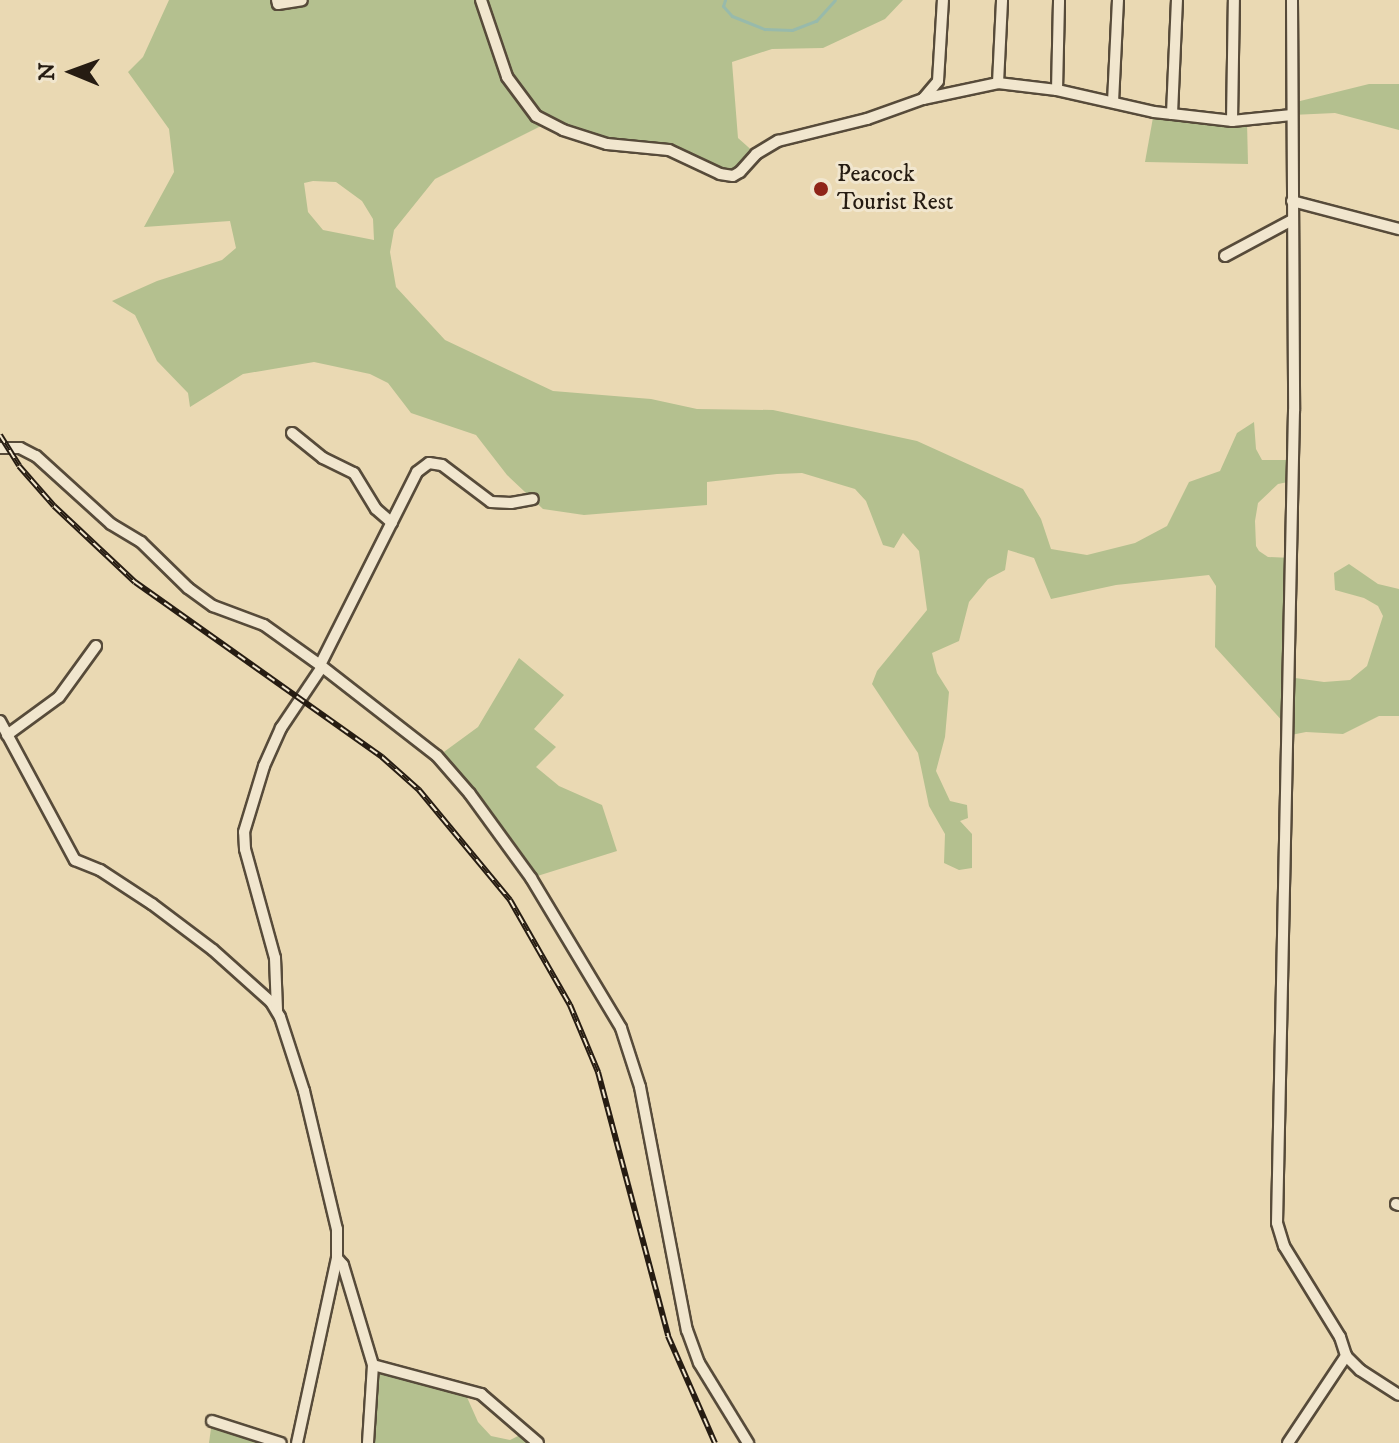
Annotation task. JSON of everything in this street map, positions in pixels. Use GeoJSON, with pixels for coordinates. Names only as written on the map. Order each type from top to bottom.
{"type":"FeatureCollection","features":[{"type":"Feature","properties":{"kind":"street"},"geometry":{"type":"LineString","coordinates":[[277,0],[278,4],[302,0]]}},
{"type":"Feature","properties":{"kind":"street"},"geometry":{"type":"LineString","coordinates":[[481,0],[507,77],[536,116],[563,130],[607,144],[669,150],[720,174],[733,176],[756,154],[778,141],[867,119],[923,99],[998,83],[1057,90],[1172,114],[1232,121],[1292,115]]}},
{"type":"Feature","properties":{"kind":"street"},"geometry":{"type":"LineString","coordinates":[[923,99],[938,81],[943,0]]}},
{"type":"Feature","properties":{"kind":"street"},"geometry":{"type":"LineString","coordinates":[[998,83],[1002,0]]}},
{"type":"Feature","properties":{"kind":"street"},"geometry":{"type":"LineString","coordinates":[[1057,90],[1059,0]]}},
{"type":"Feature","properties":{"kind":"street"},"geometry":{"type":"LineString","coordinates":[[1113,102],[1118,0]]}},
{"type":"Feature","properties":{"kind":"street"},"geometry":{"type":"LineString","coordinates":[[1172,114],[1177,0]]}},
{"type":"Feature","properties":{"kind":"street"},"geometry":{"type":"LineString","coordinates":[[1232,121],[1234,0]]}},
{"type":"Feature","properties":{"kind":"street"},"geometry":{"type":"LineString","coordinates":[[1292,0],[1294,411],[1277,1223],[1284,1246],[1340,1337],[1346,1356],[1360,1370],[1399,1395]]}},
{"type":"Feature","properties":{"kind":"street"},"geometry":{"type":"LineString","coordinates":[[1292,201],[1399,229]]}},
{"type":"Feature","properties":{"kind":"street"},"geometry":{"type":"LineString","coordinates":[[1225,256],[1292,220]]}},
{"type":"Feature","properties":{"kind":"street"},"geometry":{"type":"LineString","coordinates":[[292,433],[323,458],[354,473],[376,509],[392,523]]}},
{"type":"Feature","properties":{"kind":"street"},"geometry":{"type":"LineString","coordinates":[[0,448],[20,448],[36,456],[111,524],[141,542],[188,588],[213,606],[264,625],[321,666],[437,756],[467,791],[531,878],[614,1016],[633,1059],[687,1330],[699,1363],[748,1443]]}},
{"type":"Feature","properties":{"kind":"street"},"geometry":{"type":"LineString","coordinates":[[277,1012],[275,958],[245,849],[244,832],[264,766],[281,728],[321,666],[417,472],[429,463],[442,465],[491,502],[511,503],[533,499]]}},
{"type":"Feature","properties":{"kind":"street"},"geometry":{"type":"LineString","coordinates":[[7,735],[59,697],[96,646]]}},
{"type":"Feature","properties":{"kind":"street"},"geometry":{"type":"LineString","coordinates":[[0,721],[75,860],[100,870],[152,904],[213,950],[271,1002],[277,1012],[304,1091],[337,1229],[339,1261],[373,1365],[368,1443]]}},
{"type":"Feature","properties":{"kind":"street"},"geometry":{"type":"LineString","coordinates":[[297,1443],[339,1261]]}},
{"type":"Feature","properties":{"kind":"street"},"geometry":{"type":"LineString","coordinates":[[1288,1443],[1346,1356]]}},
{"type":"Feature","properties":{"kind":"street"},"geometry":{"type":"LineString","coordinates":[[373,1365],[481,1394],[538,1443]]}},
{"type":"Feature","properties":{"kind":"street"},"geometry":{"type":"LineString","coordinates":[[212,1421],[281,1443]]}},
{"type":"Feature","properties":{"kind":"green space"},"geometry":{"type":"Polygon","coordinates":[[[169,0],[903,0],[885,19],[823,48],[772,49],[732,62],[738,138],[756,154],[733,176],[684,156],[607,144],[549,122],[435,179],[394,230],[390,252],[396,287],[445,340],[553,391],[651,399],[697,409],[773,410],[917,441],[1023,489],[1041,519],[1051,549],[1087,555],[1135,543],[1167,526],[1189,482],[1220,471],[1237,433],[1254,422],[1256,449],[1262,460],[1293,460],[1293,481],[1278,484],[1258,503],[1255,521],[1259,551],[1268,557],[1292,558],[1288,677],[1324,682],[1350,680],[1367,666],[1383,616],[1378,606],[1364,598],[1335,590],[1334,573],[1349,564],[1378,584],[1399,589],[1399,716],[1379,716],[1343,734],[1306,732],[1286,736],[1286,725],[1215,647],[1216,586],[1209,575],[1116,585],[1051,599],[1034,558],[1008,550],[1005,570],[988,579],[969,602],[959,641],[932,653],[937,673],[949,692],[945,737],[936,771],[950,801],[967,805],[968,818],[960,821],[972,834],[972,868],[959,870],[944,863],[945,834],[929,806],[918,753],[872,684],[877,671],[927,610],[919,551],[903,533],[894,548],[883,545],[866,501],[855,489],[802,473],[777,474],[707,482],[707,505],[584,515],[543,509],[507,475],[476,435],[411,413],[388,383],[370,374],[314,362],[243,374],[190,407],[188,393],[157,361],[135,315],[112,301],[157,281],[222,260],[236,248],[230,221],[144,227],[174,172],[169,129],[128,72],[143,57],[169,0]],[[336,182],[304,183],[308,212],[323,230],[374,240],[373,219],[362,201],[336,182]]]}},
{"type":"Feature","properties":{"kind":"green space"},"geometry":{"type":"Polygon","coordinates":[[[1369,84],[1399,84],[1399,130],[1335,113],[1292,115],[1292,103],[1369,84]]]}},
{"type":"Feature","properties":{"kind":"green space"},"geometry":{"type":"Polygon","coordinates":[[[1154,112],[1247,122],[1248,164],[1145,162],[1154,112]]]}},
{"type":"Feature","properties":{"kind":"green space"},"geometry":{"type":"Polygon","coordinates":[[[519,658],[564,695],[534,729],[556,747],[536,767],[559,786],[602,805],[617,851],[531,878],[437,757],[478,727],[519,658]]]}},
{"type":"Feature","properties":{"kind":"green space"},"geometry":{"type":"Polygon","coordinates":[[[373,1365],[462,1386],[478,1422],[491,1436],[510,1440],[528,1431],[538,1443],[368,1443],[373,1365]]]}},
{"type":"Feature","properties":{"kind":"green space"},"geometry":{"type":"Polygon","coordinates":[[[212,1421],[281,1443],[209,1443],[212,1421]]]}},
{"type":"Feature","properties":{"kind":"waterway"},"geometry":{"type":"LineString","coordinates":[[725,0],[723,6],[732,16],[765,29],[792,30],[816,21],[835,0]]}},
{"type":"Feature","properties":{"kind":"railway"},"geometry":{"type":"LineString","coordinates":[[0,435],[19,466],[54,506],[135,582],[382,757],[419,790],[510,900],[570,1005],[598,1072],[668,1336],[715,1443]]}},
{"type":"Feature","properties":{"kind":"place","name":"Peacock Tourist Rest"},"geometry":{"type":"Point","coordinates":[821,189]}}]}
